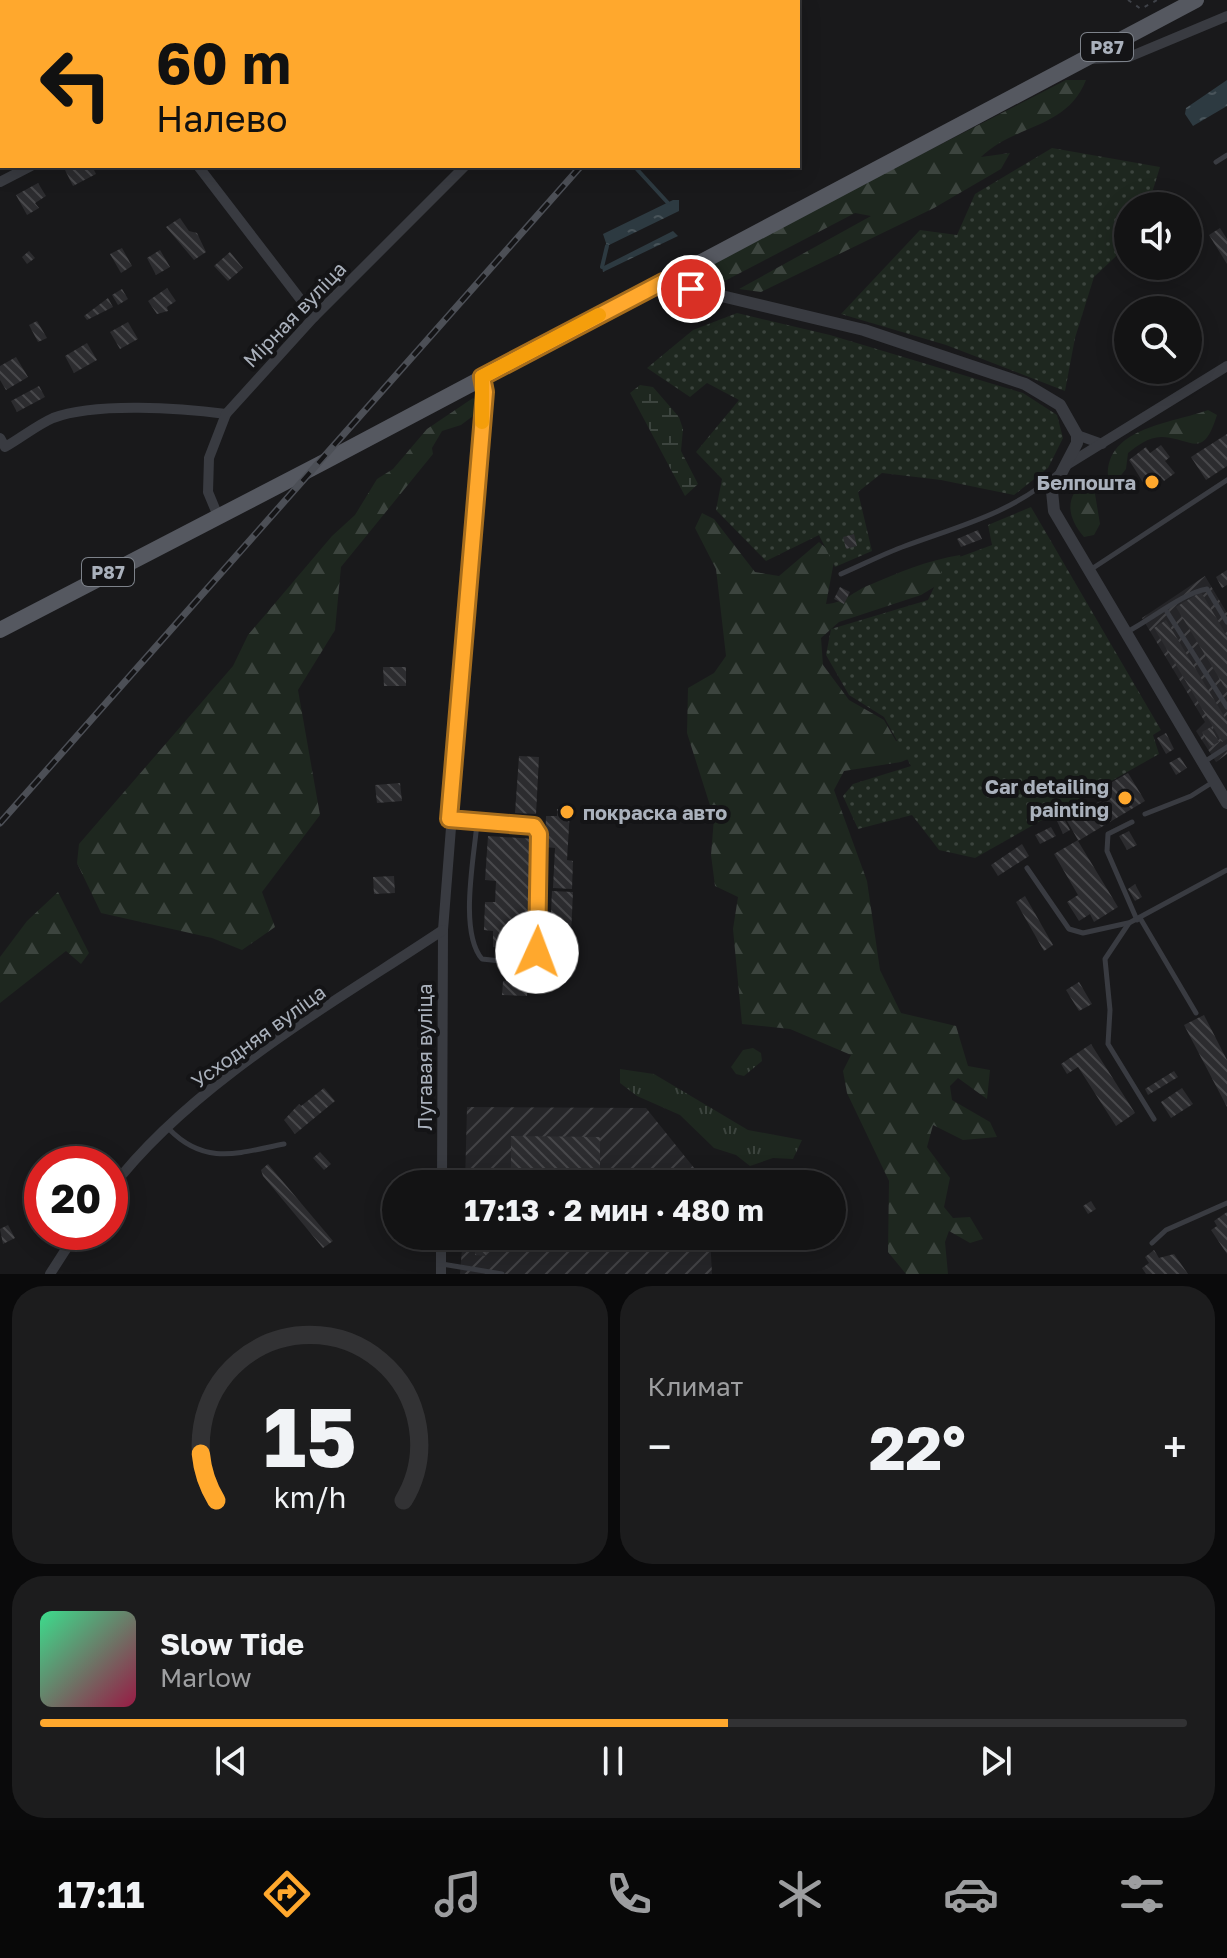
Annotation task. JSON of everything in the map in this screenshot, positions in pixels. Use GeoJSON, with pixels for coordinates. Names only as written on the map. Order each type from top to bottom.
{"type":"FeatureCollection","features":[{"type":"Feature","properties":{"kind":"main road","name":"Р87"},"geometry":{"type":"LineString","coordinates":[[0,630],[1085,59],[1185,3]]}},
{"type":"Feature","properties":{"kind":"street"},"geometry":{"type":"LineString","coordinates":[[1085,59],[1129,57],[1227,16]]}},
{"type":"Feature","properties":{"kind":"street"},"geometry":{"type":"LineString","coordinates":[[0,182],[27,168]]}},
{"type":"Feature","properties":{"kind":"street"},"geometry":{"type":"LineString","coordinates":[[200,168],[314,317]]}},
{"type":"Feature","properties":{"kind":"street","name":"Мірная вуліца"},"geometry":{"type":"LineString","coordinates":[[218,516],[208,492],[209,458],[226,414],[314,317],[463,168]]}},
{"type":"Feature","properties":{"kind":"street"},"geometry":{"type":"LineString","coordinates":[[663,282],[864,330],[1025,384],[1060,405],[1077,435],[1074,452],[1052,491],[1054,511],[1227,803]]}},
{"type":"Feature","properties":{"kind":"street"},"geometry":{"type":"LineString","coordinates":[[1064,467],[1227,366]]}},
{"type":"Feature","properties":{"kind":"street","name":"Лугавая вуліца"},"geometry":{"type":"LineString","coordinates":[[442,1170],[443,930],[449,819],[485,392],[482,377]]}},
{"type":"Feature","properties":{"kind":"street"},"geometry":{"type":"LineString","coordinates":[[2,445],[54,418],[97,411],[178,408],[226,414]]}},
{"type":"Feature","properties":{"kind":"street"},"geometry":{"type":"LineString","coordinates":[[1077,435],[1102,444]]}},
{"type":"Feature","properties":{"kind":"street","name":"Усходняя вуліца"},"geometry":{"type":"LineString","coordinates":[[128,1166],[200,1098],[272,1045],[443,930]]}},
{"type":"Feature","properties":{"kind":"street"},"geometry":{"type":"LineString","coordinates":[[50,1274],[65,1250]]}},
{"type":"Feature","properties":{"kind":"lane"},"geometry":{"type":"LineString","coordinates":[[1216,162],[1227,155]]}},
{"type":"Feature","properties":{"kind":"lane"},"geometry":{"type":"LineString","coordinates":[[841,574],[994,514],[1032,495],[1064,467]]}},
{"type":"Feature","properties":{"kind":"lane"},"geometry":{"type":"LineString","coordinates":[[1089,571],[1227,480]]}},
{"type":"Feature","properties":{"kind":"lane"},"geometry":{"type":"LineString","coordinates":[[1126,633],[1167,612],[1188,592],[1207,589],[1227,622]]}},
{"type":"Feature","properties":{"kind":"lane"},"geometry":{"type":"LineString","coordinates":[[1167,612],[1227,707]]}},
{"type":"Feature","properties":{"kind":"lane"},"geometry":{"type":"LineString","coordinates":[[1203,763],[1227,747]]}},
{"type":"Feature","properties":{"kind":"lane"},"geometry":{"type":"LineString","coordinates":[[1145,814],[1191,796],[1215,781]]}},
{"type":"Feature","properties":{"kind":"lane"},"geometry":{"type":"LineString","coordinates":[[449,819],[534,826],[539,834],[537,952],[533,960],[519,963],[482,959],[476,953],[472,941],[470,907],[477,823]]}},
{"type":"Feature","properties":{"kind":"lane"},"geometry":{"type":"LineString","coordinates":[[1132,822],[1108,834],[1107,851],[1138,919],[1196,1013]]}},
{"type":"Feature","properties":{"kind":"lane"},"geometry":{"type":"LineString","coordinates":[[1027,868],[1069,929],[1083,933],[1129,923],[1227,870]]}},
{"type":"Feature","properties":{"kind":"lane"},"geometry":{"type":"LineString","coordinates":[[1129,923],[1105,959],[1110,1010],[1108,1044],[1154,1119]]}},
{"type":"Feature","properties":{"kind":"lane"},"geometry":{"type":"LineString","coordinates":[[169,1129],[187,1146],[226,1155],[284,1144]]}},
{"type":"Feature","properties":{"kind":"lane"},"geometry":{"type":"LineString","coordinates":[[1152,1243],[1166,1230],[1227,1203]]}},
{"type":"Feature","properties":{"kind":"lane"},"geometry":{"type":"LineString","coordinates":[[441,1269],[502,1274]]}},
{"type":"Feature","properties":{"kind":"path"},"geometry":{"type":"LineString","coordinates":[[1128,0],[1141,9],[1157,0]]}},
{"type":"Feature","properties":{"kind":"shaded area"},"geometry":{"type":"Polygon","coordinates":[[[1205,576],[1227,613],[1227,754],[1216,762],[1196,731],[1205,722],[1142,618],[1205,576]]]}},
{"type":"Feature","properties":{"kind":"shaded area"},"geometry":{"type":"Polygon","coordinates":[[[467,1107],[646,1108],[696,1170],[465,1170],[467,1107]]]}},
{"type":"Feature","properties":{"kind":"shaded area"},"geometry":{"type":"Polygon","coordinates":[[[462,1250],[711,1250],[712,1274],[460,1274],[462,1250]]]}},
{"type":"Feature","properties":{"kind":"green space"},"geometry":{"type":"Polygon","coordinates":[[[1066,80],[1086,80],[1066,108],[994,146],[981,157],[1010,153],[1001,169],[934,208],[761,292],[739,289],[871,216],[855,213],[717,285],[684,276],[1066,80]]]}},
{"type":"Feature","properties":{"kind":"green space"},"geometry":{"type":"Polygon","coordinates":[[[1052,148],[1160,167],[1152,192],[1114,192],[1114,258],[1094,277],[1075,338],[1065,391],[946,345],[841,314],[920,230],[957,235],[975,194],[1052,148]]]}},
{"type":"Feature","properties":{"kind":"green space"},"geometry":{"type":"Polygon","coordinates":[[[737,313],[830,335],[1023,393],[1057,415],[1063,438],[1048,468],[1014,495],[941,480],[882,473],[858,492],[872,551],[835,567],[819,535],[766,561],[716,510],[722,479],[696,452],[739,400],[707,383],[690,397],[647,368],[693,330],[737,313]]]}},
{"type":"Feature","properties":{"kind":"green space"},"geometry":{"type":"Polygon","coordinates":[[[640,385],[653,387],[679,417],[683,429],[681,451],[698,484],[685,496],[630,393],[640,385]]]}},
{"type":"Feature","properties":{"kind":"green space"},"geometry":{"type":"Polygon","coordinates":[[[473,398],[479,403],[477,413],[461,425],[442,431],[432,448],[433,454],[341,567],[335,630],[298,690],[320,815],[262,892],[275,927],[242,950],[212,938],[101,913],[77,863],[79,844],[233,666],[248,635],[332,536],[355,515],[377,479],[393,469],[427,429],[473,398]]]}},
{"type":"Feature","properties":{"kind":"green space"},"geometry":{"type":"Polygon","coordinates":[[[1208,410],[1217,415],[1207,438],[1202,442],[1196,444],[1163,437],[1149,440],[1128,453],[1126,469],[1118,479],[1108,476],[1110,460],[1118,447],[1130,437],[1208,410]]]}},
{"type":"Feature","properties":{"kind":"green space"},"geometry":{"type":"Polygon","coordinates":[[[1086,482],[1094,488],[1100,524],[1094,535],[1084,537],[1074,523],[1070,508],[1074,494],[1086,482]]]}},
{"type":"Feature","properties":{"kind":"green space"},"geometry":{"type":"Polygon","coordinates":[[[1031,507],[1161,730],[1153,735],[1159,754],[975,858],[939,850],[912,815],[858,829],[843,796],[853,784],[911,766],[884,717],[849,695],[826,655],[831,629],[928,600],[946,562],[992,545],[988,525],[1031,507]]]}},
{"type":"Feature","properties":{"kind":"green space"},"geometry":{"type":"Polygon","coordinates":[[[702,513],[714,519],[755,572],[779,576],[819,542],[835,556],[826,604],[843,600],[867,586],[913,568],[960,555],[964,569],[921,595],[839,622],[821,638],[823,665],[849,700],[884,720],[896,741],[926,730],[998,723],[901,762],[844,771],[834,790],[867,881],[880,970],[901,1013],[956,1026],[968,1066],[990,1070],[987,1099],[958,1078],[950,1086],[952,1100],[990,1122],[997,1137],[963,1140],[933,1125],[927,1147],[950,1178],[944,1207],[953,1218],[970,1217],[983,1239],[970,1243],[949,1231],[945,1242],[948,1274],[906,1274],[888,1252],[889,1181],[847,1093],[843,1071],[851,1055],[790,1029],[742,1024],[733,929],[738,897],[715,886],[711,855],[714,818],[687,733],[688,688],[714,673],[726,656],[716,569],[695,528],[702,513]]]}},
{"type":"Feature","properties":{"kind":"green space"},"geometry":{"type":"Polygon","coordinates":[[[58,892],[89,953],[81,964],[66,951],[0,1003],[0,957],[27,921],[58,892]]]}},
{"type":"Feature","properties":{"kind":"green space"},"geometry":{"type":"Polygon","coordinates":[[[753,1048],[761,1053],[762,1061],[744,1076],[736,1074],[731,1067],[743,1050],[753,1048]]]}},
{"type":"Feature","properties":{"kind":"green space"},"geometry":{"type":"Polygon","coordinates":[[[620,1069],[654,1074],[748,1130],[802,1140],[793,1159],[773,1158],[750,1166],[736,1155],[714,1148],[680,1115],[637,1096],[620,1083],[620,1069]]]}},
{"type":"Feature","properties":{"kind":"water"},"geometry":{"type":"Polygon","coordinates":[[[1227,80],[1227,106],[1193,126],[1185,114],[1186,108],[1227,80]]]}},
{"type":"Feature","properties":{"kind":"water"},"geometry":{"type":"Polygon","coordinates":[[[673,200],[679,200],[679,211],[607,246],[603,234],[673,200]]]}},
{"type":"Feature","properties":{"kind":"water"},"geometry":{"type":"Polygon","coordinates":[[[673,231],[678,236],[603,272],[602,267],[673,231]]]}},
{"type":"Feature","properties":{"kind":"building"},"geometry":{"type":"Polygon","coordinates":[[[64,168],[93,168],[96,174],[73,186],[64,168]]]}},
{"type":"Feature","properties":{"kind":"building"},"geometry":{"type":"Polygon","coordinates":[[[38,183],[46,196],[35,203],[39,208],[27,215],[16,195],[38,183]]]}},
{"type":"Feature","properties":{"kind":"building"},"geometry":{"type":"Polygon","coordinates":[[[180,218],[189,231],[197,233],[206,252],[194,260],[166,227],[180,218]]]}},
{"type":"Feature","properties":{"kind":"building"},"geometry":{"type":"Polygon","coordinates":[[[1220,228],[1227,239],[1227,264],[1209,235],[1220,228]]]}},
{"type":"Feature","properties":{"kind":"building"},"geometry":{"type":"Polygon","coordinates":[[[122,248],[132,266],[121,273],[110,254],[122,248]]]}},
{"type":"Feature","properties":{"kind":"building"},"geometry":{"type":"Polygon","coordinates":[[[160,250],[170,267],[156,275],[147,258],[160,250]]]}},
{"type":"Feature","properties":{"kind":"building"},"geometry":{"type":"Polygon","coordinates":[[[29,251],[35,258],[27,264],[22,257],[29,251]]]}},
{"type":"Feature","properties":{"kind":"building"},"geometry":{"type":"Polygon","coordinates":[[[230,252],[243,268],[228,281],[214,266],[230,252]]]}},
{"type":"Feature","properties":{"kind":"building"},"geometry":{"type":"Polygon","coordinates":[[[167,288],[176,301],[167,307],[168,311],[157,314],[148,301],[167,288]]]}},
{"type":"Feature","properties":{"kind":"building"},"geometry":{"type":"Polygon","coordinates":[[[122,289],[128,299],[118,305],[112,295],[122,289]]]}},
{"type":"Feature","properties":{"kind":"building"},"geometry":{"type":"Polygon","coordinates":[[[108,298],[113,307],[87,320],[84,316],[108,298]]]}},
{"type":"Feature","properties":{"kind":"building"},"geometry":{"type":"Polygon","coordinates":[[[37,321],[47,338],[38,342],[29,325],[37,321]]]}},
{"type":"Feature","properties":{"kind":"building"},"geometry":{"type":"Polygon","coordinates":[[[128,322],[138,339],[120,349],[110,332],[128,322]]]}},
{"type":"Feature","properties":{"kind":"building"},"geometry":{"type":"Polygon","coordinates":[[[87,343],[97,360],[74,373],[65,356],[87,343]]]}},
{"type":"Feature","properties":{"kind":"building"},"geometry":{"type":"Polygon","coordinates":[[[16,357],[28,377],[6,390],[0,380],[0,366],[16,357]]]}},
{"type":"Feature","properties":{"kind":"building"},"geometry":{"type":"Polygon","coordinates":[[[39,386],[45,397],[17,412],[11,401],[39,386]]]}},
{"type":"Feature","properties":{"kind":"building"},"geometry":{"type":"Polygon","coordinates":[[[1227,434],[1227,466],[1206,480],[1191,457],[1227,434]]]}},
{"type":"Feature","properties":{"kind":"building"},"geometry":{"type":"Polygon","coordinates":[[[1161,445],[1170,457],[1165,461],[1175,473],[1164,481],[1160,476],[1146,487],[1129,460],[1146,447],[1150,453],[1161,445]]]}},
{"type":"Feature","properties":{"kind":"building"},"geometry":{"type":"Polygon","coordinates":[[[978,530],[982,539],[961,547],[957,539],[978,530]]]}},
{"type":"Feature","properties":{"kind":"building"},"geometry":{"type":"Polygon","coordinates":[[[854,534],[857,546],[846,549],[843,537],[854,534]]]}},
{"type":"Feature","properties":{"kind":"building"},"geometry":{"type":"Polygon","coordinates":[[[1227,570],[1227,585],[1222,588],[1216,577],[1227,570]]]}},
{"type":"Feature","properties":{"kind":"building"},"geometry":{"type":"Polygon","coordinates":[[[840,587],[850,592],[844,604],[834,599],[840,587]]]}},
{"type":"Feature","properties":{"kind":"building"},"geometry":{"type":"Polygon","coordinates":[[[1201,592],[1227,636],[1227,691],[1176,607],[1201,592]]]}},
{"type":"Feature","properties":{"kind":"building"},"geometry":{"type":"Polygon","coordinates":[[[1166,620],[1227,721],[1227,739],[1222,742],[1154,628],[1166,620]]]}},
{"type":"Feature","properties":{"kind":"building"},"geometry":{"type":"Polygon","coordinates":[[[383,667],[406,667],[406,686],[384,686],[383,667]]]}},
{"type":"Feature","properties":{"kind":"building"},"geometry":{"type":"Polygon","coordinates":[[[1211,727],[1219,742],[1210,747],[1202,732],[1211,727]]]}},
{"type":"Feature","properties":{"kind":"building"},"geometry":{"type":"Polygon","coordinates":[[[1166,733],[1174,749],[1166,754],[1157,738],[1166,733]]]}},
{"type":"Feature","properties":{"kind":"building"},"geometry":{"type":"Polygon","coordinates":[[[519,756],[539,757],[536,814],[515,813],[519,756]]]}},
{"type":"Feature","properties":{"kind":"building"},"geometry":{"type":"Polygon","coordinates":[[[1180,757],[1187,768],[1176,775],[1169,763],[1180,757]]]}},
{"type":"Feature","properties":{"kind":"building"},"geometry":{"type":"Polygon","coordinates":[[[1128,773],[1145,801],[1078,841],[1118,907],[1094,922],[1090,914],[1079,921],[1067,902],[1078,895],[1054,854],[1078,840],[1067,821],[1105,798],[1100,789],[1128,773]]]}},
{"type":"Feature","properties":{"kind":"building"},"geometry":{"type":"Polygon","coordinates":[[[400,783],[402,801],[377,803],[375,785],[400,783]]]}},
{"type":"Feature","properties":{"kind":"building"},"geometry":{"type":"Polygon","coordinates":[[[557,809],[570,810],[567,860],[573,861],[572,889],[553,888],[555,848],[545,847],[546,816],[557,816],[557,809]]]}},
{"type":"Feature","properties":{"kind":"building"},"geometry":{"type":"Polygon","coordinates":[[[1063,817],[1070,830],[1063,834],[1057,821],[1063,817]]]}},
{"type":"Feature","properties":{"kind":"building"},"geometry":{"type":"Polygon","coordinates":[[[1051,827],[1056,836],[1040,844],[1035,835],[1051,827]]]}},
{"type":"Feature","properties":{"kind":"building"},"geometry":{"type":"Polygon","coordinates":[[[1129,831],[1137,845],[1127,850],[1119,836],[1129,831]]]}},
{"type":"Feature","properties":{"kind":"building"},"geometry":{"type":"Polygon","coordinates":[[[488,836],[536,839],[529,949],[493,947],[493,931],[484,930],[485,902],[495,902],[496,881],[485,880],[488,836]]]}},
{"type":"Feature","properties":{"kind":"building"},"geometry":{"type":"Polygon","coordinates":[[[1022,844],[1029,856],[998,876],[991,865],[1022,844]]]}},
{"type":"Feature","properties":{"kind":"building"},"geometry":{"type":"Polygon","coordinates":[[[394,876],[395,893],[374,894],[373,877],[394,876]]]}},
{"type":"Feature","properties":{"kind":"building"},"geometry":{"type":"Polygon","coordinates":[[[1135,884],[1142,897],[1135,901],[1128,889],[1135,884]]]}},
{"type":"Feature","properties":{"kind":"building"},"geometry":{"type":"Polygon","coordinates":[[[552,891],[573,892],[569,976],[548,975],[552,891]]]}},
{"type":"Feature","properties":{"kind":"building"},"geometry":{"type":"Polygon","coordinates":[[[1025,896],[1053,945],[1044,951],[1016,902],[1025,896]]]}},
{"type":"Feature","properties":{"kind":"building"},"geometry":{"type":"Polygon","coordinates":[[[503,981],[528,982],[527,996],[502,995],[503,981]]]}},
{"type":"Feature","properties":{"kind":"building"},"geometry":{"type":"Polygon","coordinates":[[[1079,982],[1092,1004],[1079,1011],[1066,990],[1079,982]]]}},
{"type":"Feature","properties":{"kind":"building"},"geometry":{"type":"Polygon","coordinates":[[[1204,1015],[1227,1060],[1227,1107],[1184,1025],[1204,1015]]]}},
{"type":"Feature","properties":{"kind":"building"},"geometry":{"type":"Polygon","coordinates":[[[1091,1044],[1135,1113],[1116,1126],[1078,1067],[1067,1074],[1061,1064],[1091,1044]]]}},
{"type":"Feature","properties":{"kind":"building"},"geometry":{"type":"Polygon","coordinates":[[[1174,1071],[1178,1077],[1148,1095],[1145,1089],[1174,1071]]]}},
{"type":"Feature","properties":{"kind":"building"},"geometry":{"type":"Polygon","coordinates":[[[324,1088],[335,1101],[295,1134],[284,1120],[299,1104],[301,1106],[324,1088]]]}},
{"type":"Feature","properties":{"kind":"building"},"geometry":{"type":"Polygon","coordinates":[[[1182,1088],[1193,1104],[1171,1118],[1161,1102],[1182,1088]]]}},
{"type":"Feature","properties":{"kind":"building"},"geometry":{"type":"Polygon","coordinates":[[[511,1136],[600,1137],[600,1170],[511,1170],[511,1136]]]}},
{"type":"Feature","properties":{"kind":"building"},"geometry":{"type":"Polygon","coordinates":[[[320,1152],[331,1164],[324,1170],[313,1158],[320,1152]]]}},
{"type":"Feature","properties":{"kind":"building"},"geometry":{"type":"Polygon","coordinates":[[[268,1164],[333,1241],[323,1248],[263,1176],[261,1170],[268,1164]]]}},
{"type":"Feature","properties":{"kind":"building"},"geometry":{"type":"Polygon","coordinates":[[[1091,1201],[1096,1209],[1088,1214],[1083,1206],[1091,1201]]]}},
{"type":"Feature","properties":{"kind":"building"},"geometry":{"type":"Polygon","coordinates":[[[1227,1212],[1227,1254],[1211,1230],[1217,1226],[1214,1221],[1227,1212]]]}},
{"type":"Feature","properties":{"kind":"building"},"geometry":{"type":"Polygon","coordinates":[[[8,1225],[15,1238],[3,1244],[0,1229],[8,1225]]]}},
{"type":"Feature","properties":{"kind":"building"},"geometry":{"type":"Polygon","coordinates":[[[475,1250],[486,1250],[486,1256],[475,1255],[475,1250]]]}},
{"type":"Feature","properties":{"kind":"building"},"geometry":{"type":"Polygon","coordinates":[[[1154,1250],[1159,1258],[1174,1254],[1188,1274],[1146,1274],[1142,1268],[1149,1263],[1145,1257],[1154,1250]]]}},
{"type":"Feature","properties":{"kind":"waterway"},"geometry":{"type":"LineString","coordinates":[[636,168],[668,203]]}},
{"type":"Feature","properties":{"kind":"waterway"},"geometry":{"type":"LineString","coordinates":[[602,267],[607,246]]}},
{"type":"Feature","properties":{"kind":"railway"},"geometry":{"type":"LineString","coordinates":[[0,823],[579,168]]}},
{"type":"Feature","properties":{"kind":"slow traffic"},"geometry":{"type":"LineString","coordinates":[[482,422],[485,392],[482,377],[599,315]]}},
{"type":"Feature","properties":{"kind":"place","name":"Белпошта"},"geometry":{"type":"Point","coordinates":[1152,482]}},
{"type":"Feature","properties":{"kind":"place","name":"Car detailing painting"},"geometry":{"type":"Point","coordinates":[1125,798]}},
{"type":"Feature","properties":{"kind":"place","name":"покраска авто"},"geometry":{"type":"Point","coordinates":[567,812]}},
{"type":"Feature","properties":{"kind":"route"},"geometry":{"type":"LineString","coordinates":[[537,952],[541,855],[539,834],[534,826],[449,819],[485,392],[482,377],[663,282],[691,289]]}}]}
